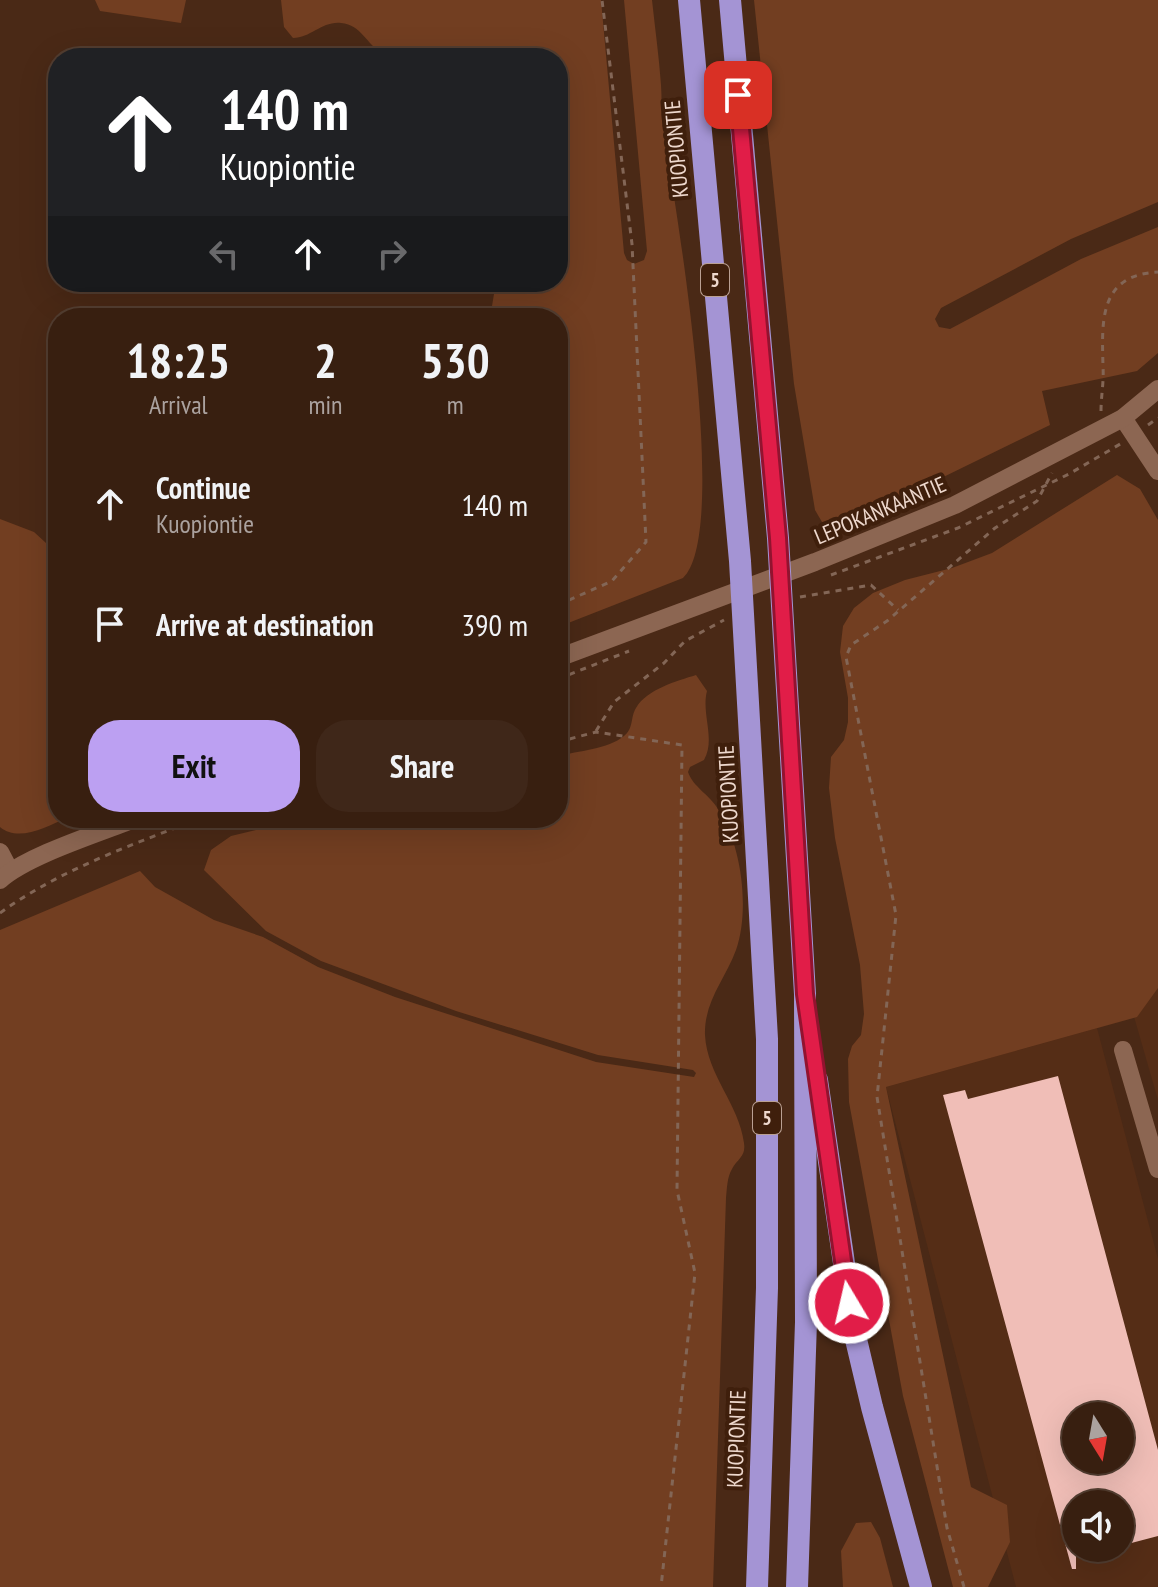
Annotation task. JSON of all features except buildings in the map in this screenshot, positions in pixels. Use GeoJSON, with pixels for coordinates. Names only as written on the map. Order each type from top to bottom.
{"type":"FeatureCollection","features":[{"type":"Feature","properties":{"kind":"highway","name":"KUOPIONTIE"},"geometry":{"type":"LineString","coordinates":[[689,0],[740,561],[767,1039],[767,1288],[757,1587]]}},
{"type":"Feature","properties":{"kind":"highway","name":"5"},"geometry":{"type":"LineString","coordinates":[[730,0],[778,538],[805,994],[806,1322],[797,1587]]}},
{"type":"Feature","properties":{"kind":"highway"},"geometry":{"type":"LineString","coordinates":[[805,994],[854,1331],[921,1587]]}},
{"type":"Feature","properties":{"kind":"street","name":"LEPOKANKAANTIE"},"geometry":{"type":"LineString","coordinates":[[568,654],[815,562],[955,505],[1123,418],[1158,389]]}},
{"type":"Feature","properties":{"kind":"street"},"geometry":{"type":"LineString","coordinates":[[1123,418],[1158,471]]}},
{"type":"Feature","properties":{"kind":"street"},"geometry":{"type":"LineString","coordinates":[[0,852],[5,876],[114,828]]}},
{"type":"Feature","properties":{"kind":"street"},"geometry":{"type":"LineString","coordinates":[[1123,1050],[1158,1169]]}},
{"type":"Feature","properties":{"kind":"path"},"geometry":{"type":"LineString","coordinates":[[568,601],[612,581],[646,542],[632,244],[602,0]]}},
{"type":"Feature","properties":{"kind":"path"},"geometry":{"type":"LineString","coordinates":[[898,610],[851,645],[846,657],[896,915],[877,1097],[947,1528],[964,1587]]}},
{"type":"Feature","properties":{"kind":"path"},"geometry":{"type":"LineString","coordinates":[[568,739],[596,732],[682,745],[677,1190],[695,1273],[661,1587]]}},
{"type":"Feature","properties":{"kind":"path"},"geometry":{"type":"LineString","coordinates":[[0,913],[30,891],[66,873],[176,828]]}},
{"type":"Feature","properties":{"kind":"shaded area"},"geometry":{"type":"Polygon","coordinates":[[[95,0],[186,0],[181,23],[100,11],[95,0]]]}},
{"type":"Feature","properties":{"kind":"shaded area"},"geometry":{"type":"Polygon","coordinates":[[[281,0],[601,0],[624,253],[627,260],[634,264],[644,260],[647,251],[624,0],[652,0],[662,121],[687,286],[701,433],[702,498],[697,548],[683,578],[568,623],[568,308],[492,308],[494,292],[568,292],[568,48],[376,48],[348,24],[328,24],[293,38],[284,27],[281,0]]]}},
{"type":"Feature","properties":{"kind":"shaded area"},"geometry":{"type":"Polygon","coordinates":[[[754,0],[1158,0],[1158,202],[1071,239],[941,308],[935,319],[939,327],[950,329],[1081,259],[1158,227],[1158,353],[1137,371],[1042,391],[1050,425],[833,528],[822,522],[815,510],[794,384],[754,0]]]}},
{"type":"Feature","properties":{"kind":"shaded area"},"geometry":{"type":"Polygon","coordinates":[[[1117,475],[1140,489],[1158,520],[1158,988],[1137,1017],[886,1087],[971,1487],[1007,1505],[1010,1542],[988,1587],[953,1587],[903,1396],[849,1102],[848,1059],[852,1046],[861,1035],[864,1014],[860,965],[835,838],[829,788],[831,757],[844,740],[848,722],[848,698],[840,652],[843,626],[854,608],[873,593],[992,553],[1117,475]]]}},
{"type":"Feature","properties":{"kind":"shaded area"},"geometry":{"type":"Polygon","coordinates":[[[0,519],[34,532],[48,545],[48,826],[24,833],[8,832],[0,827],[0,519]]]}},
{"type":"Feature","properties":{"kind":"shaded area"},"geometry":{"type":"Polygon","coordinates":[[[696,675],[707,691],[709,744],[704,760],[690,767],[688,772],[715,804],[726,824],[738,859],[743,897],[736,950],[711,1001],[705,1035],[711,1063],[736,1115],[744,1148],[730,1172],[726,1198],[713,1587],[0,1587],[0,930],[140,871],[155,887],[214,920],[263,937],[318,967],[395,997],[596,1062],[694,1077],[696,1073],[693,1070],[598,1055],[456,1011],[321,961],[266,931],[204,870],[211,850],[231,836],[264,828],[568,828],[568,754],[601,747],[627,733],[641,701],[663,687],[696,675]]]}},
{"type":"Feature","properties":{"kind":"shaded area"},"geometry":{"type":"Polygon","coordinates":[[[1158,947],[1158,1100],[1122,975],[1158,947]]]}},
{"type":"Feature","properties":{"kind":"shaded area"},"geometry":{"type":"Polygon","coordinates":[[[1097,1028],[1158,1259],[1158,1587],[1016,1587],[886,1087],[1097,1028]]]}},
{"type":"Feature","properties":{"kind":"shaded area"},"geometry":{"type":"Polygon","coordinates":[[[871,1522],[880,1538],[893,1587],[843,1587],[841,1551],[856,1523],[871,1522]]]}},
{"type":"Feature","properties":{"kind":"route"},"geometry":{"type":"LineString","coordinates":[[738,95],[778,538],[805,994],[849,1303]]}}]}
